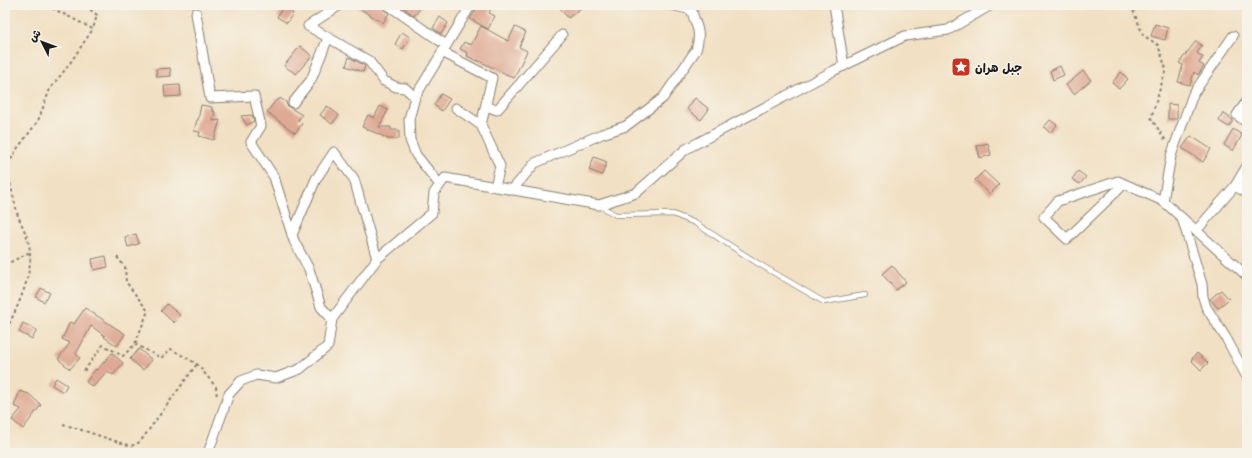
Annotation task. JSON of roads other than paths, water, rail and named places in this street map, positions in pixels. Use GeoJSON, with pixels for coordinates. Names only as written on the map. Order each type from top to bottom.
{"type":"FeatureCollection","features":[{"type":"Feature","properties":{"kind":"street"},"geometry":{"type":"LineString","coordinates":[[340,5],[308,26],[369,61],[384,81],[396,87],[406,88],[415,97]]}},
{"type":"Feature","properties":{"kind":"street"},"geometry":{"type":"LineString","coordinates":[[388,5],[444,49],[492,78],[481,125]]}},
{"type":"Feature","properties":{"kind":"street"},"geometry":{"type":"LineString","coordinates":[[440,185],[416,155],[412,146],[409,119],[415,97],[471,5]]}},
{"type":"Feature","properties":{"kind":"street"},"geometry":{"type":"LineString","coordinates":[[512,190],[536,163],[602,134],[626,126],[663,98],[696,50],[700,35],[692,7],[671,5]]}},
{"type":"Feature","properties":{"kind":"street"},"geometry":{"type":"LineString","coordinates":[[834,5],[844,66]]}},
{"type":"Feature","properties":{"kind":"street"},"geometry":{"type":"LineString","coordinates":[[208,453],[229,394],[241,381],[256,375],[276,378],[300,369],[328,346],[332,319],[377,259],[432,213],[434,193],[445,178],[599,205],[636,193],[686,149],[844,66],[905,36],[948,30],[991,5]]}},
{"type":"Feature","properties":{"kind":"street"},"geometry":{"type":"LineString","coordinates":[[196,13],[210,98],[254,96],[261,126],[251,142],[274,177],[294,241],[309,269],[321,307],[332,319]]}},
{"type":"Feature","properties":{"kind":"street"},"geometry":{"type":"LineString","coordinates":[[486,106],[497,110],[562,35]]}},
{"type":"Feature","properties":{"kind":"street"},"geometry":{"type":"LineString","coordinates":[[1163,201],[1172,150],[1193,94],[1233,36]]}},
{"type":"Feature","properties":{"kind":"street"},"geometry":{"type":"LineString","coordinates":[[294,103],[311,80],[328,38]]}},
{"type":"Feature","properties":{"kind":"street"},"geometry":{"type":"LineString","coordinates":[[1247,101],[1237,115],[1247,123]]}},
{"type":"Feature","properties":{"kind":"street"},"geometry":{"type":"LineString","coordinates":[[456,108],[481,125],[500,166],[495,187]]}},
{"type":"Feature","properties":{"kind":"street"},"geometry":{"type":"LineString","coordinates":[[292,235],[316,179],[334,152],[354,179],[377,259]]}},
{"type":"Feature","properties":{"kind":"street"},"geometry":{"type":"LineString","coordinates":[[1196,231],[1235,186],[1247,166]]}},
{"type":"Feature","properties":{"kind":"street"},"geometry":{"type":"LineString","coordinates":[[1124,184],[1067,239],[1044,217],[1058,201],[1118,181],[1163,201],[1247,276]]}},
{"type":"Feature","properties":{"kind":"street"},"geometry":{"type":"LineString","coordinates":[[1235,186],[1247,193]]}},
{"type":"Feature","properties":{"kind":"street"},"geometry":{"type":"LineString","coordinates":[[1182,218],[1202,284],[1203,297],[1206,307],[1226,338],[1247,377]]}},
{"type":"Feature","properties":{"kind":"lane"},"geometry":{"type":"LineString","coordinates":[[599,205],[616,215],[673,214],[695,222],[759,264],[824,302],[865,295]]}},
{"type":"Feature","properties":{"kind":"place","name":"جبل هران"},"geometry":{"type":"Point","coordinates":[961,67]}}]}
